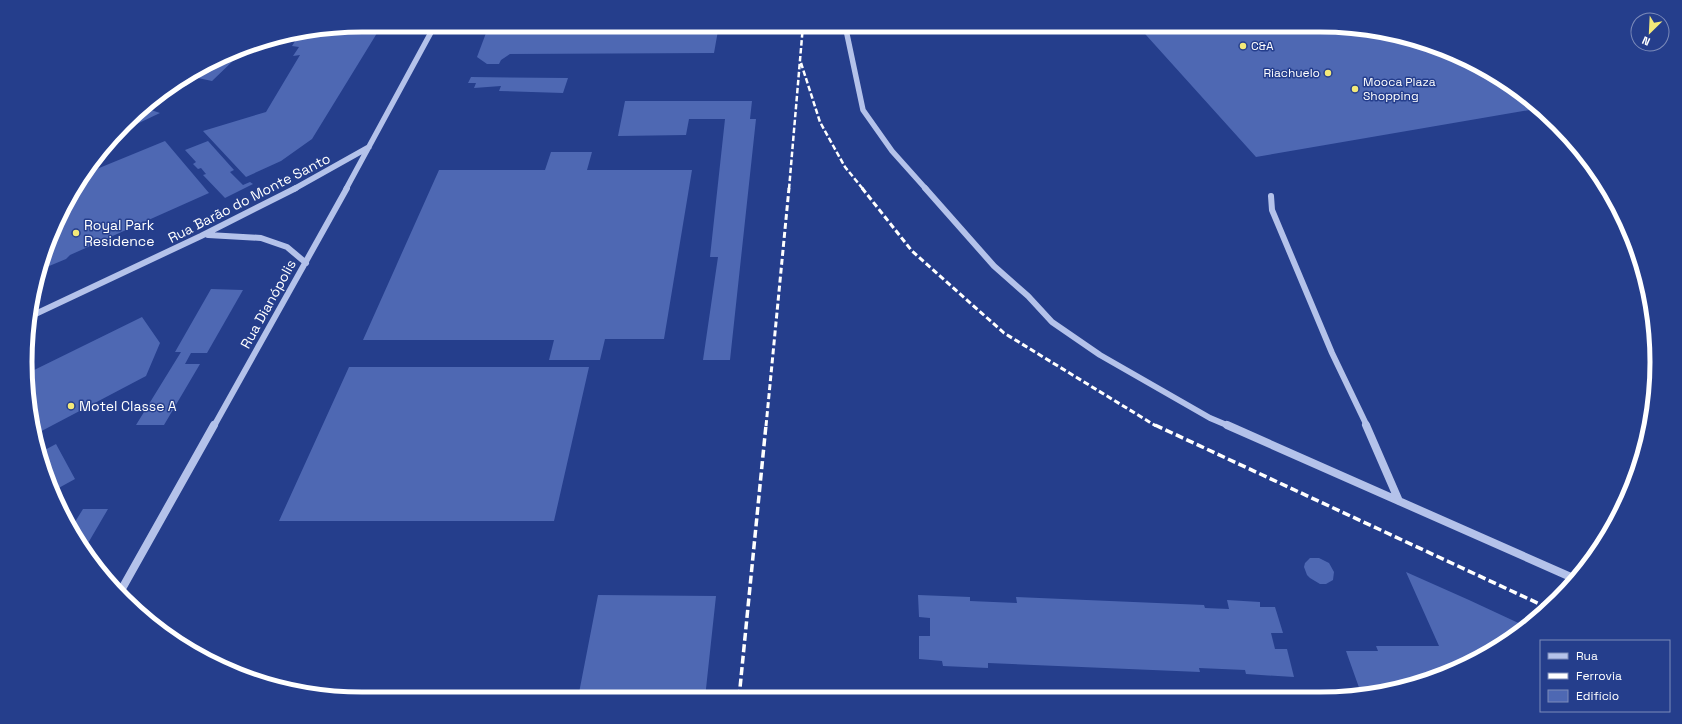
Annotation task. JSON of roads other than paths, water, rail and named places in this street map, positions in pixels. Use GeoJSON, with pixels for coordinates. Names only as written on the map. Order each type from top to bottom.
{"type":"FeatureCollection","features":[{"type":"Feature","properties":{"kind":"street","name":"Rua Dianópolis"},"geometry":{"type":"LineString","coordinates":[[123,589],[306,263],[431,32]]}},
{"type":"Feature","properties":{"kind":"street"},"geometry":{"type":"LineString","coordinates":[[847,32],[864,110],[897,157],[994,266],[1028,296],[1052,322],[1100,355],[1210,418],[1571,577]]}},
{"type":"Feature","properties":{"kind":"street","name":"Rua Barão do Monte Santo"},"geometry":{"type":"LineString","coordinates":[[36,314],[207,235],[305,184],[370,146]]}},
{"type":"Feature","properties":{"kind":"street"},"geometry":{"type":"LineString","coordinates":[[1271,196],[1272,210],[1307,296],[1399,501]]}},
{"type":"Feature","properties":{"kind":"street"},"geometry":{"type":"LineString","coordinates":[[207,235],[261,238],[287,247],[306,263]]}},
{"type":"Feature","properties":{"kind":"railway"},"geometry":{"type":"LineString","coordinates":[[789,189],[802,32]]}},
{"type":"Feature","properties":{"kind":"railway"},"geometry":{"type":"LineString","coordinates":[[801,63],[820,122],[845,167],[863,189]]}},
{"type":"Feature","properties":{"kind":"railway"},"geometry":{"type":"LineString","coordinates":[[766,426],[789,188]]}},
{"type":"Feature","properties":{"kind":"railway"},"geometry":{"type":"LineString","coordinates":[[862,188],[912,251],[1004,333],[1156,426]]}},
{"type":"Feature","properties":{"kind":"railway"},"geometry":{"type":"LineString","coordinates":[[740,692],[766,425]]}},
{"type":"Feature","properties":{"kind":"railway"},"geometry":{"type":"LineString","coordinates":[[1155,425],[1543,605]]}},
{"type":"Feature","properties":{"kind":"place","name":"C&A"},"geometry":{"type":"Point","coordinates":[1243,46]}},
{"type":"Feature","properties":{"kind":"place","name":"Riachuelo"},"geometry":{"type":"Point","coordinates":[1328,73]}},
{"type":"Feature","properties":{"kind":"place","name":"Mooca Plaza Shopping"},"geometry":{"type":"Point","coordinates":[1355,89]}},
{"type":"Feature","properties":{"kind":"place","name":"Royal Park Residence"},"geometry":{"type":"Point","coordinates":[76,233]}},
{"type":"Feature","properties":{"kind":"place","name":"Motel Classe A"},"geometry":{"type":"Point","coordinates":[71,406]}}]}
